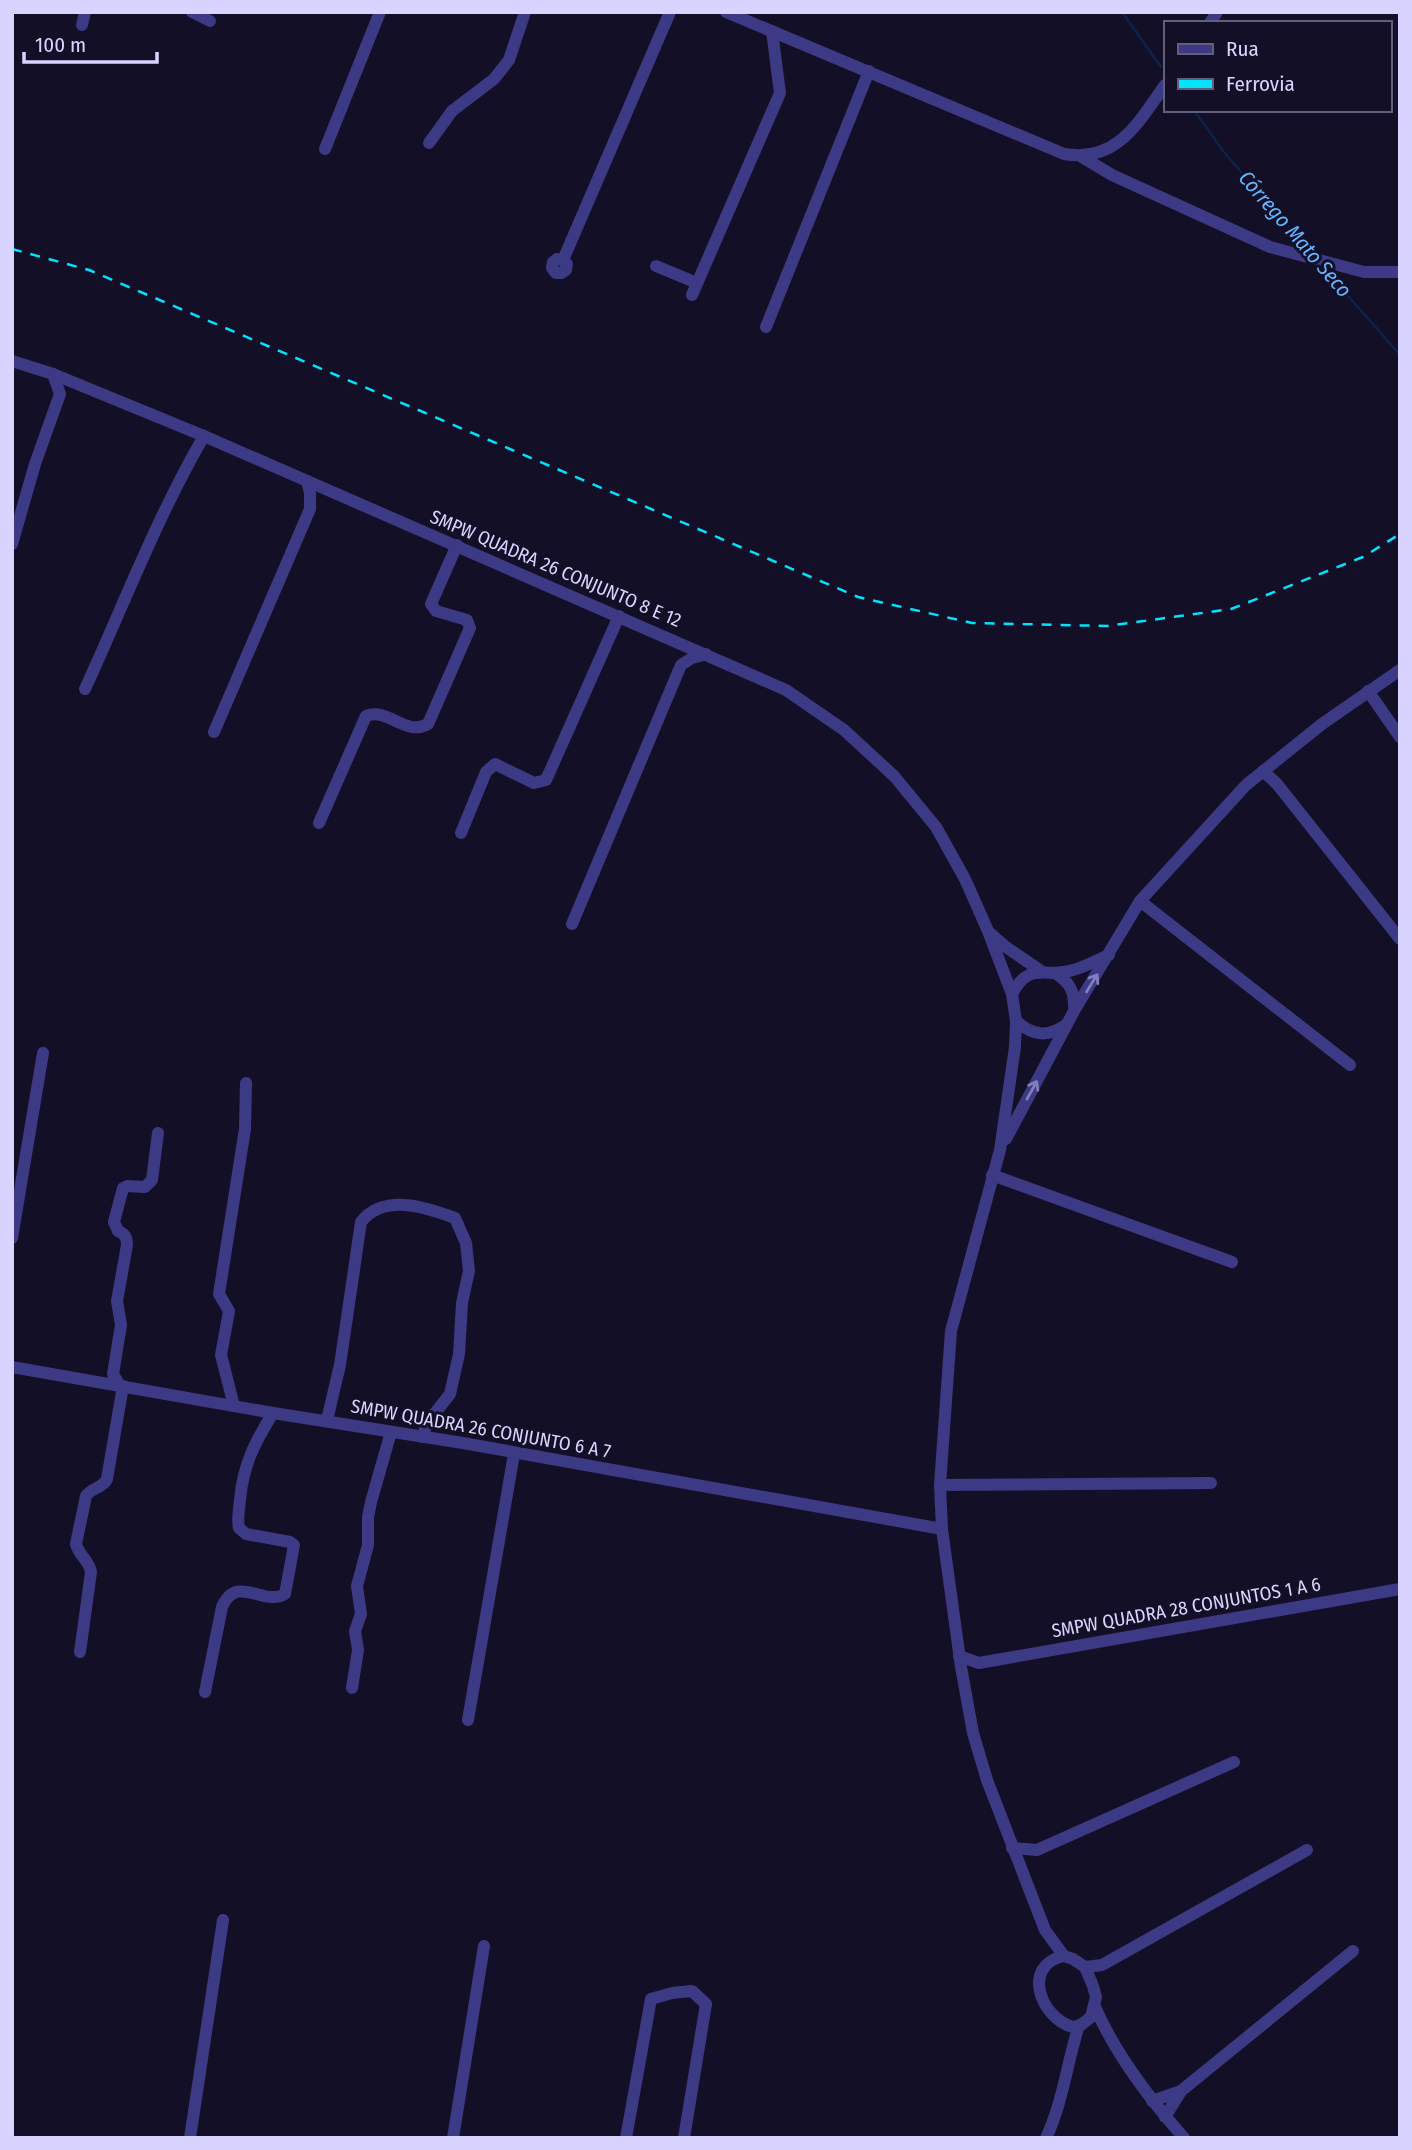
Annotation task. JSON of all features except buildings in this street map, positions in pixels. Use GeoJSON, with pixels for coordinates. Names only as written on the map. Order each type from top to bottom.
{"type":"FeatureCollection","features":[{"type":"Feature","properties":{"kind":"street"},"geometry":{"type":"LineString","coordinates":[[192,12],[211,21]]}},
{"type":"Feature","properties":{"kind":"street"},"geometry":{"type":"LineString","coordinates":[[325,149],[380,12]]}},
{"type":"Feature","properties":{"kind":"street"},"geometry":{"type":"LineString","coordinates":[[429,142],[452,111],[494,79],[509,60],[525,12]]}},
{"type":"Feature","properties":{"kind":"street"},"geometry":{"type":"LineString","coordinates":[[563,260],[670,12]]}},
{"type":"Feature","properties":{"kind":"street"},"geometry":{"type":"LineString","coordinates":[[726,12],[1064,154],[1082,157],[1099,154],[1132,132],[1164,86]]}},
{"type":"Feature","properties":{"kind":"street"},"geometry":{"type":"LineString","coordinates":[[656,265],[695,289],[780,93],[772,31]]}},
{"type":"Feature","properties":{"kind":"street"},"geometry":{"type":"LineString","coordinates":[[766,327],[869,71]]}},
{"type":"Feature","properties":{"kind":"street"},"geometry":{"type":"LineString","coordinates":[[1082,157],[1112,175],[1270,247],[1364,272],[1400,272]]}},
{"type":"Feature","properties":{"kind":"street","name":"SMPW QUADRA 26 CONJUNTO 8 E 12"},"geometry":{"type":"LineString","coordinates":[[12,361],[53,374],[204,436],[786,690],[844,730],[894,776],[936,827],[965,879],[1012,994]]}},
{"type":"Feature","properties":{"kind":"street"},"geometry":{"type":"LineString","coordinates":[[12,544],[35,464],[60,394],[53,374]]}},
{"type":"Feature","properties":{"kind":"street"},"geometry":{"type":"LineString","coordinates":[[60,394],[79,386]]}},
{"type":"Feature","properties":{"kind":"street"},"geometry":{"type":"LineString","coordinates":[[85,689],[125,603],[155,529],[204,436]]}},
{"type":"Feature","properties":{"kind":"street"},"geometry":{"type":"LineString","coordinates":[[214,732],[310,509],[307,481]]}},
{"type":"Feature","properties":{"kind":"street"},"geometry":{"type":"LineString","coordinates":[[310,509],[324,497],[337,494]]}},
{"type":"Feature","properties":{"kind":"street"},"geometry":{"type":"LineString","coordinates":[[319,823],[366,716],[378,713],[414,728],[428,724],[470,628],[467,620],[436,611],[431,604],[457,545]]}},
{"type":"Feature","properties":{"kind":"street"},"geometry":{"type":"LineString","coordinates":[[461,833],[486,772],[491,766],[495,764],[534,783],[546,780],[619,615]]}},
{"type":"Feature","properties":{"kind":"street"},"geometry":{"type":"LineString","coordinates":[[670,638],[681,665]]}},
{"type":"Feature","properties":{"kind":"street"},"geometry":{"type":"LineString","coordinates":[[572,924],[681,665],[706,654]]}},
{"type":"Feature","properties":{"kind":"street"},"geometry":{"type":"LineString","coordinates":[[1000,1150],[1074,1010],[1140,901],[1246,785],[1322,723],[1400,670]]}},
{"type":"Feature","properties":{"kind":"street"},"geometry":{"type":"LineString","coordinates":[[1368,691],[1400,737]]}},
{"type":"Feature","properties":{"kind":"street"},"geometry":{"type":"LineString","coordinates":[[1263,771],[1277,784],[1400,939]]}},
{"type":"Feature","properties":{"kind":"street"},"geometry":{"type":"LineString","coordinates":[[1140,901],[1350,1065]]}},
{"type":"Feature","properties":{"kind":"street","name":"SMPW QUADRA 26 CONJUNTO 8 E 12"},"geometry":{"type":"LineString","coordinates":[[988,931],[1041,971]]}},
{"type":"Feature","properties":{"kind":"street"},"geometry":{"type":"LineString","coordinates":[[1064,1956],[1045,1930],[1012,1848],[973,1733],[959,1656],[942,1529],[940,1485],[951,1331],[1000,1150],[1014,1057],[1016,1021],[1012,994],[1018,982],[1028,974],[1041,971],[1073,971],[1109,955]]}},
{"type":"Feature","properties":{"kind":"street"},"geometry":{"type":"LineString","coordinates":[[1055,973],[1071,988],[1075,999],[1074,1010]]}},
{"type":"Feature","properties":{"kind":"street"},"geometry":{"type":"LineString","coordinates":[[1016,1021],[1027,1031],[1041,1035],[1056,1032],[1067,1024]]}},
{"type":"Feature","properties":{"kind":"street"},"geometry":{"type":"LineString","coordinates":[[12,1238],[43,1053]]}},
{"type":"Feature","properties":{"kind":"street"},"geometry":{"type":"LineString","coordinates":[[234,1406],[221,1355],[229,1311],[219,1294],[246,1129],[246,1083]]}},
{"type":"Feature","properties":{"kind":"street"},"geometry":{"type":"LineString","coordinates":[[80,1652],[91,1572],[76,1544],[86,1496],[103,1485],[107,1479],[121,1325],[117,1301],[128,1245],[124,1233],[118,1231],[114,1222],[123,1188],[145,1187],[152,1180],[158,1133]]}},
{"type":"Feature","properties":{"kind":"street"},"geometry":{"type":"LineString","coordinates":[[992,1175],[1232,1262]]}},
{"type":"Feature","properties":{"kind":"street"},"geometry":{"type":"LineString","coordinates":[[327,1420],[340,1365],[360,1222],[369,1212],[384,1205],[425,1207],[455,1217],[466,1243],[469,1271],[462,1303],[453,1387],[428,1422],[422,1437]]}},
{"type":"Feature","properties":{"kind":"street","name":"SMPW QUADRA 26 CONJUNTO 6 A 7"},"geometry":{"type":"LineString","coordinates":[[12,1367],[115,1382],[273,1413],[327,1420],[942,1529]]}},
{"type":"Feature","properties":{"kind":"street"},"geometry":{"type":"LineString","coordinates":[[205,1692],[222,1607],[227,1597],[239,1591],[277,1597],[285,1594],[293,1545],[290,1542],[246,1534],[239,1528],[238,1522],[240,1494],[250,1452],[273,1413]]}},
{"type":"Feature","properties":{"kind":"street"},"geometry":{"type":"LineString","coordinates":[[352,1688],[358,1650],[355,1631],[361,1614],[357,1586],[368,1545],[371,1502],[391,1432]]}},
{"type":"Feature","properties":{"kind":"street"},"geometry":{"type":"LineString","coordinates":[[468,1720],[514,1454]]}},
{"type":"Feature","properties":{"kind":"street"},"geometry":{"type":"LineString","coordinates":[[940,1485],[1211,1483]]}},
{"type":"Feature","properties":{"kind":"street","name":"SMPW QUADRA 28 CONJUNTOS 1 A 6"},"geometry":{"type":"LineString","coordinates":[[959,1656],[979,1663],[1400,1589]]}},
{"type":"Feature","properties":{"kind":"street"},"geometry":{"type":"LineString","coordinates":[[964,1682],[979,1663]]}},
{"type":"Feature","properties":{"kind":"street"},"geometry":{"type":"LineString","coordinates":[[1021,1870],[1037,1850],[1234,1762]]}},
{"type":"Feature","properties":{"kind":"street"},"geometry":{"type":"LineString","coordinates":[[1012,1848],[1037,1850]]}},
{"type":"Feature","properties":{"kind":"street"},"geometry":{"type":"LineString","coordinates":[[1085,1967],[1102,1965],[1307,1850]]}},
{"type":"Feature","properties":{"kind":"street"},"geometry":{"type":"LineString","coordinates":[[190,2138],[223,1920]]}},
{"type":"Feature","properties":{"kind":"street"},"geometry":{"type":"LineString","coordinates":[[1045,1930],[1047,1963]]}},
{"type":"Feature","properties":{"kind":"street"},"geometry":{"type":"LineString","coordinates":[[453,2138],[484,1946]]}},
{"type":"Feature","properties":{"kind":"street"},"geometry":{"type":"LineString","coordinates":[[1165,2116],[1181,2091],[1353,1951]]}},
{"type":"Feature","properties":{"kind":"street"},"geometry":{"type":"LineString","coordinates":[[1106,2033],[1083,2024],[1073,2027],[1064,2025],[1048,2011],[1040,1993],[1039,1977],[1053,1958],[1073,1958],[1085,1967],[1096,1997],[1095,2007],[1106,2033],[1152,2101],[1184,2138]]}},
{"type":"Feature","properties":{"kind":"street"},"geometry":{"type":"LineString","coordinates":[[1092,1982],[1102,1965]]}},
{"type":"Feature","properties":{"kind":"street"},"geometry":{"type":"LineString","coordinates":[[626,2138],[651,1999],[692,1990],[706,2004],[684,2138]]}},
{"type":"Feature","properties":{"kind":"street"},"geometry":{"type":"LineString","coordinates":[[1046,2138],[1060,2105],[1071,2051],[1083,2024],[1095,2007]]}},
{"type":"Feature","properties":{"kind":"street"},"geometry":{"type":"LineString","coordinates":[[1064,2025],[1071,2051]]}},
{"type":"Feature","properties":{"kind":"street"},"geometry":{"type":"LineString","coordinates":[[1152,2101],[1181,2091]]}},
{"type":"Feature","properties":{"kind":"waterway","name":"Córrego Mato Seco"},"geometry":{"type":"LineString","coordinates":[[1122,12],[1161,67]]}},
{"type":"Feature","properties":{"kind":"waterway","name":"Córrego Mato Seco"},"geometry":{"type":"LineString","coordinates":[[1195,112],[1224,152],[1309,251]]}},
{"type":"Feature","properties":{"kind":"waterway","name":"Córrego Mato Seco"},"geometry":{"type":"LineString","coordinates":[[1320,264],[1400,355]]}},
{"type":"Feature","properties":{"kind":"railway"},"geometry":{"type":"LineString","coordinates":[[12,249],[89,270],[858,597],[972,623],[1107,626],[1231,609],[1363,557],[1400,534]]}}]}
